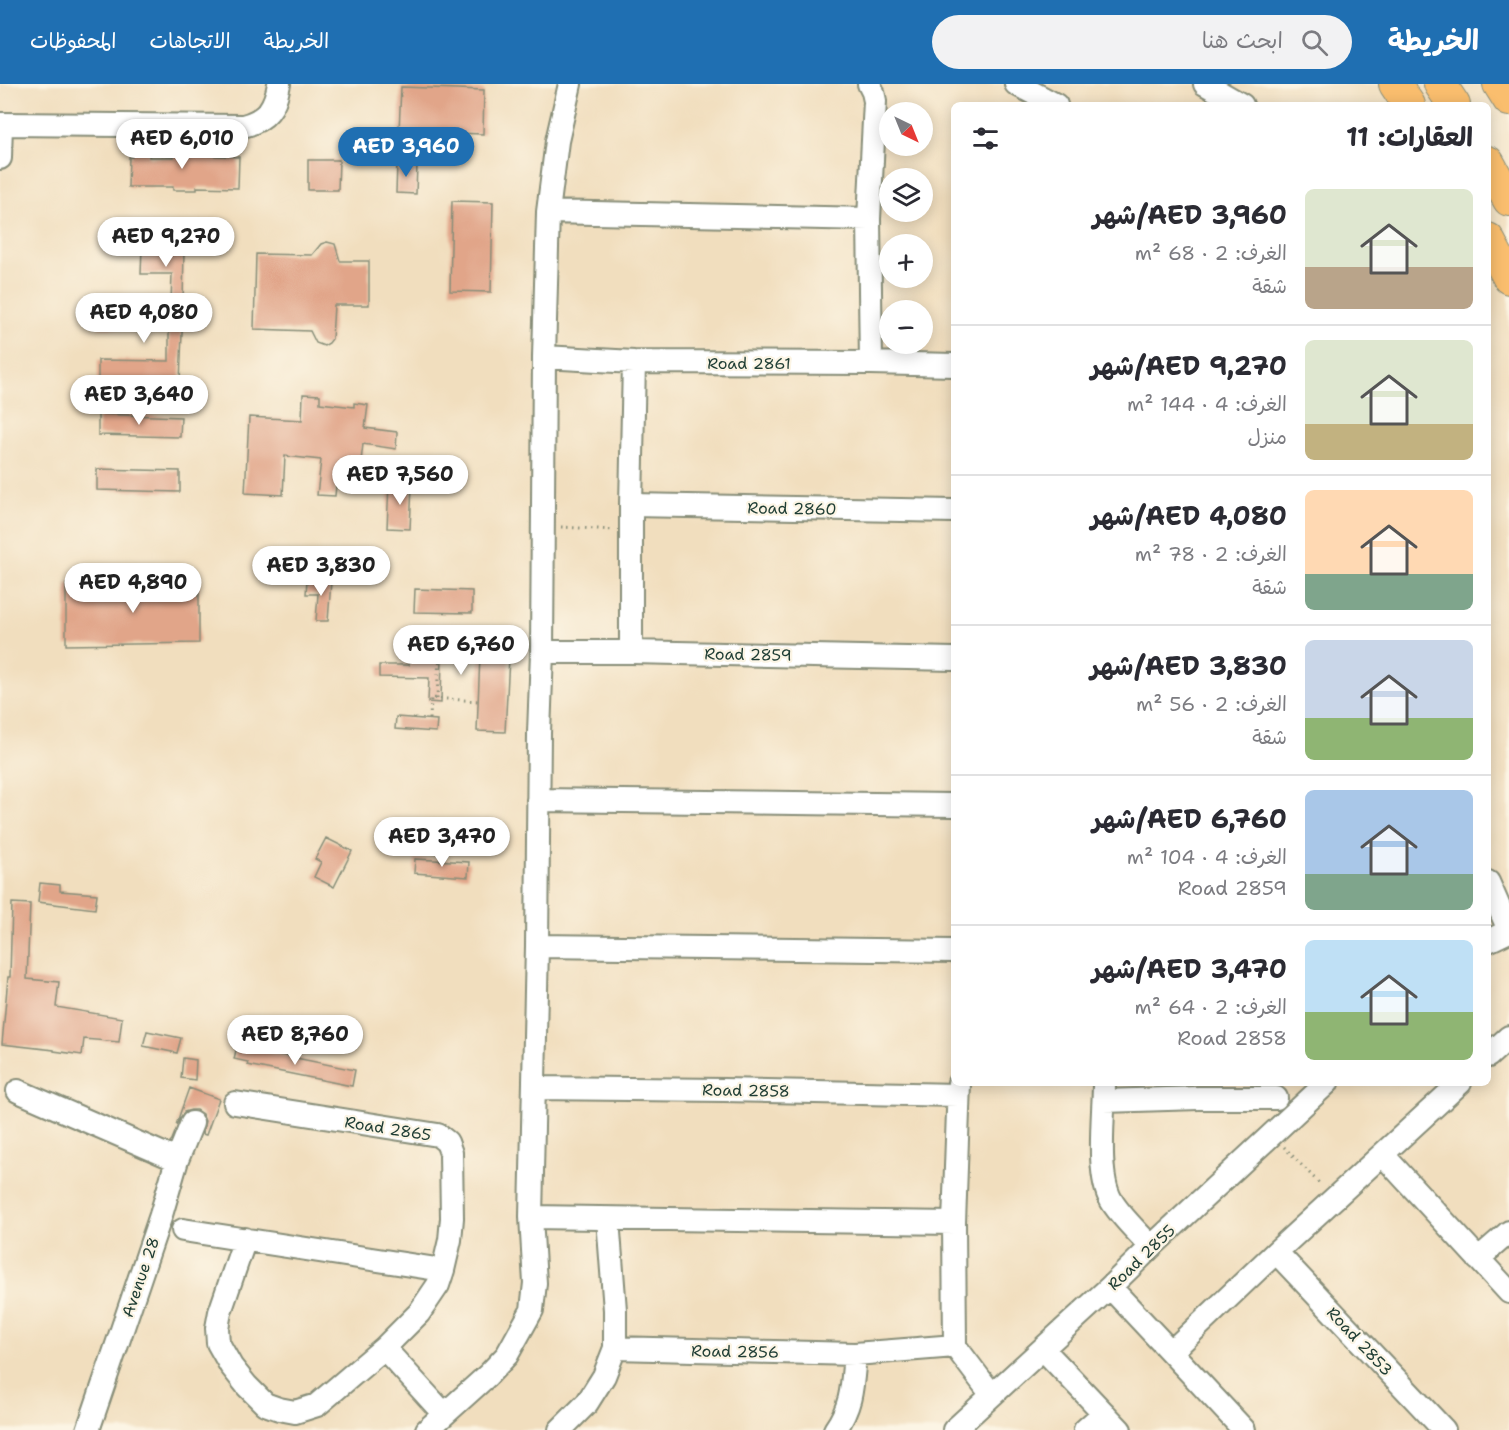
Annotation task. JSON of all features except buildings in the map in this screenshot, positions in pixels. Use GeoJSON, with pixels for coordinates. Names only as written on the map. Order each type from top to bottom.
{"type":"FeatureCollection","features":[{"type":"Feature","properties":{"kind":"highway"},"geometry":{"type":"LineString","coordinates":[[1395,84],[1407,102]]}},
{"type":"Feature","properties":{"kind":"highway"},"geometry":{"type":"LineString","coordinates":[[1440,84],[1452,102]]}},
{"type":"Feature","properties":{"kind":"highway"},"geometry":{"type":"LineString","coordinates":[[1499,84],[1509,100]]}},
{"type":"Feature","properties":{"kind":"highway"},"geometry":{"type":"LineString","coordinates":[[1491,167],[1509,200]]}},
{"type":"Feature","properties":{"kind":"highway"},"geometry":{"type":"LineString","coordinates":[[1491,245],[1509,278]]}},
{"type":"Feature","properties":{"kind":"street"},"geometry":{"type":"LineString","coordinates":[[0,158],[1,124],[243,126],[252,124],[267,114],[275,102],[279,84]]}},
{"type":"Feature","properties":{"kind":"street"},"geometry":{"type":"LineString","coordinates":[[552,84],[557,141]]}},
{"type":"Feature","properties":{"kind":"street"},"geometry":{"type":"LineString","coordinates":[[427,1430],[488,1376],[507,1355],[532,1310],[535,1283],[531,1217],[548,212],[557,141],[570,84]]}},
{"type":"Feature","properties":{"kind":"street"},"geometry":{"type":"LineString","coordinates":[[869,84],[875,102],[869,219],[871,363]]}},
{"type":"Feature","properties":{"kind":"street"},"geometry":{"type":"LineString","coordinates":[[1016,84],[1044,102]]}},
{"type":"Feature","properties":{"kind":"street"},"geometry":{"type":"LineString","coordinates":[[1205,84],[1237,102]]}},
{"type":"Feature","properties":{"kind":"street"},"geometry":{"type":"LineString","coordinates":[[548,212],[869,219]]}},
{"type":"Feature","properties":{"kind":"street","name":"Road 2861"},"geometry":{"type":"LineString","coordinates":[[544,357],[634,362],[951,365]]}},
{"type":"Feature","properties":{"kind":"street"},"geometry":{"type":"LineString","coordinates":[[631,652],[634,362]]}},
{"type":"Feature","properties":{"kind":"street","name":"Road 2860"},"geometry":{"type":"LineString","coordinates":[[631,505],[951,511]]}},
{"type":"Feature","properties":{"kind":"street","name":"Road 2859"},"geometry":{"type":"LineString","coordinates":[[542,652],[951,658]]}},
{"type":"Feature","properties":{"kind":"street"},"geometry":{"type":"LineString","coordinates":[[538,800],[951,805]]}},
{"type":"Feature","properties":{"kind":"street"},"geometry":{"type":"LineString","coordinates":[[1491,889],[1509,931],[1491,940]]}},
{"type":"Feature","properties":{"kind":"street"},"geometry":{"type":"LineString","coordinates":[[537,946],[951,951]]}},
{"type":"Feature","properties":{"kind":"street"},"geometry":{"type":"LineString","coordinates":[[1491,1053],[1509,1037]]}},
{"type":"Feature","properties":{"kind":"street","name":"Road 2855"},"geometry":{"type":"LineString","coordinates":[[954,1430],[1324,1086]]}},
{"type":"Feature","properties":{"kind":"street"},"geometry":{"type":"LineString","coordinates":[[1171,1352],[1457,1086]]}},
{"type":"Feature","properties":{"kind":"street","name":"Road 2858"},"geometry":{"type":"LineString","coordinates":[[534,1088],[958,1089],[954,1223],[955,1346]]}},
{"type":"Feature","properties":{"kind":"street"},"geometry":{"type":"LineString","coordinates":[[18,1091],[177,1160]]}},
{"type":"Feature","properties":{"kind":"street"},"geometry":{"type":"LineString","coordinates":[[1151,1247],[1117,1209],[1110,1198],[1104,1179],[1102,1160],[1104,1092],[1199,1098],[1276,1098]]}},
{"type":"Feature","properties":{"kind":"street","name":"Road 2865"},"geometry":{"type":"LineString","coordinates":[[235,1103],[438,1135],[447,1142],[451,1153],[450,1240],[438,1286],[424,1306],[384,1348],[317,1405],[294,1412],[265,1404],[231,1366],[218,1343],[217,1328],[220,1312],[245,1239]]}},
{"type":"Feature","properties":{"kind":"street","name":"Avenue 28"},"geometry":{"type":"LineString","coordinates":[[88,1430],[177,1160],[192,1123]]}},
{"type":"Feature","properties":{"kind":"street"},"geometry":{"type":"LineString","coordinates":[[1383,1155],[1509,1292]]}},
{"type":"Feature","properties":{"kind":"street"},"geometry":{"type":"LineString","coordinates":[[531,1217],[954,1223]]}},
{"type":"Feature","properties":{"kind":"street"},"geometry":{"type":"LineString","coordinates":[[560,1430],[587,1403],[604,1376],[615,1348],[615,1310],[608,1219]]}},
{"type":"Feature","properties":{"kind":"street"},"geometry":{"type":"LineString","coordinates":[[183,1230],[443,1270]]}},
{"type":"Feature","properties":{"kind":"street"},"geometry":{"type":"LineString","coordinates":[[1478,1259],[1509,1232]]}},
{"type":"Feature","properties":{"kind":"street","name":"Road 2853"},"geometry":{"type":"LineString","coordinates":[[1276,1252],[1444,1430]]}},
{"type":"Feature","properties":{"kind":"street"},"geometry":{"type":"LineString","coordinates":[[1110,1287],[1244,1430]]}},
{"type":"Feature","properties":{"kind":"street"},"geometry":{"type":"LineString","coordinates":[[955,1346],[992,1395]]}},
{"type":"Feature","properties":{"kind":"street","name":"Road 2856"},"geometry":{"type":"LineString","coordinates":[[615,1348],[855,1354],[955,1346]]}},
{"type":"Feature","properties":{"kind":"street"},"geometry":{"type":"LineString","coordinates":[[384,1348],[444,1414]]}},
{"type":"Feature","properties":{"kind":"street"},"geometry":{"type":"LineString","coordinates":[[1043,1349],[1120,1430]]}},
{"type":"Feature","properties":{"kind":"street"},"geometry":{"type":"LineString","coordinates":[[835,1430],[844,1417],[851,1398],[855,1354]]}},
{"type":"Feature","properties":{"kind":"street"},"geometry":{"type":"LineString","coordinates":[[1085,1430],[1104,1413]]}},
{"type":"Feature","properties":{"kind":"path"},"geometry":{"type":"LineString","coordinates":[[543,526],[631,531]]}},
{"type":"Feature","properties":{"kind":"path"},"geometry":{"type":"LineString","coordinates":[[437,699],[439,655]]}},
{"type":"Feature","properties":{"kind":"path"},"geometry":{"type":"LineString","coordinates":[[430,719],[431,698],[478,701]]}},
{"type":"Feature","properties":{"kind":"path"},"geometry":{"type":"LineString","coordinates":[[1273,1135],[1334,1200]]}}]}
